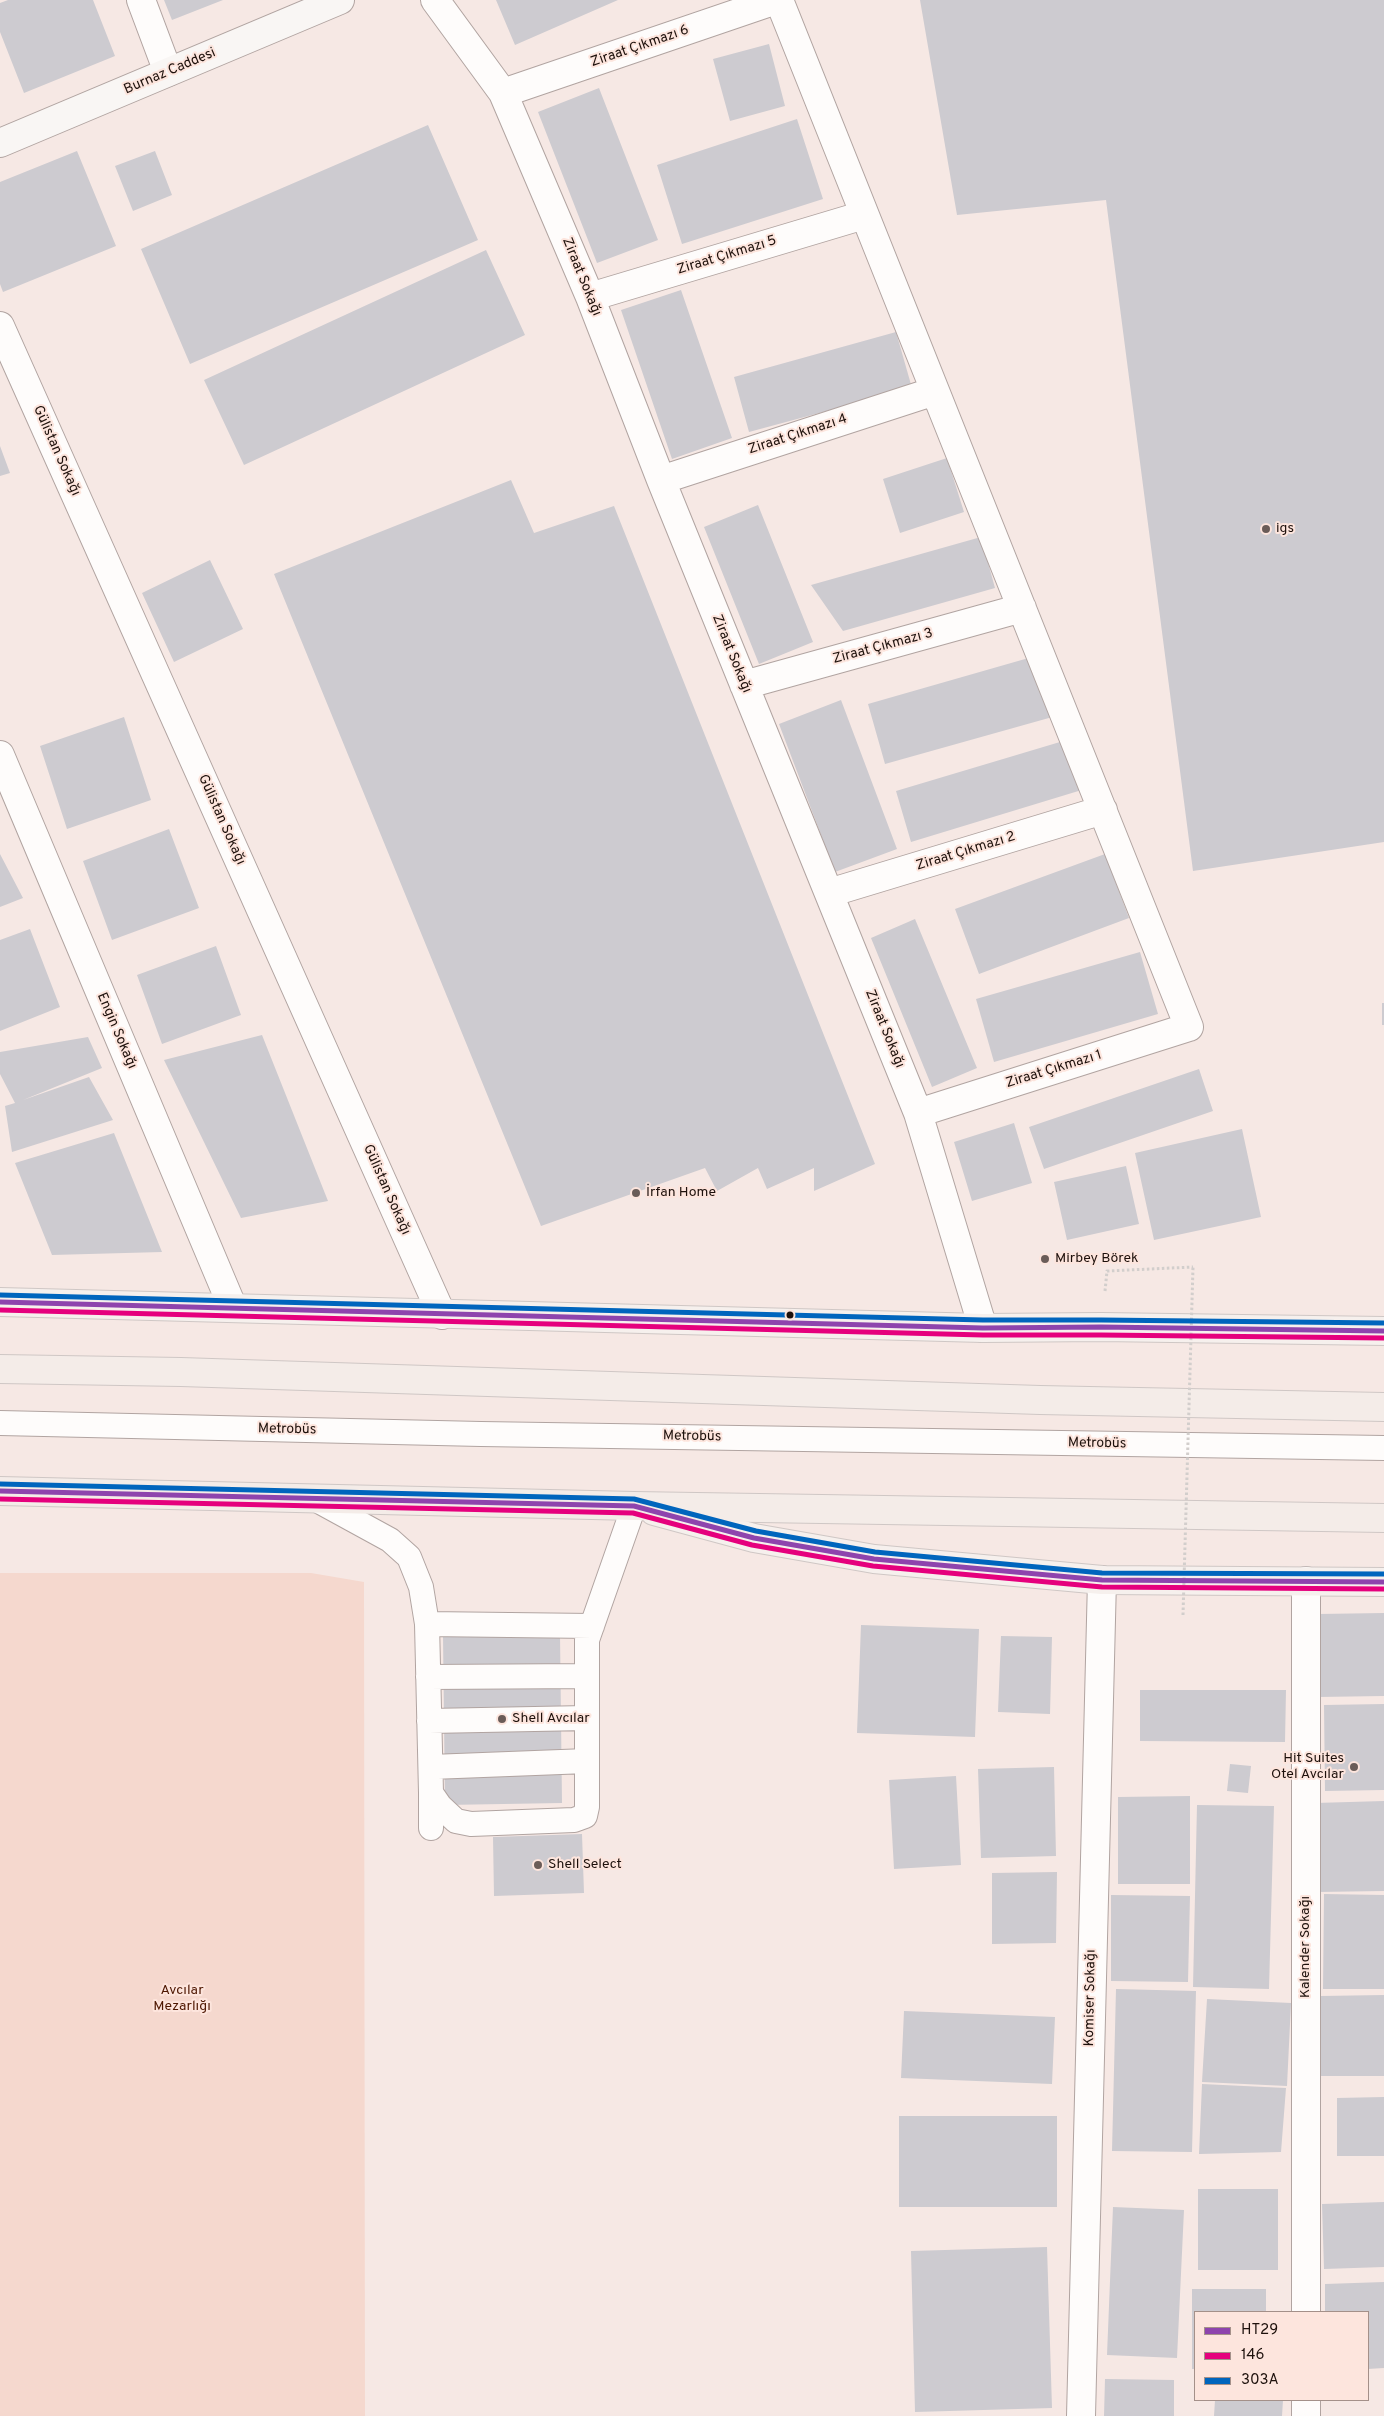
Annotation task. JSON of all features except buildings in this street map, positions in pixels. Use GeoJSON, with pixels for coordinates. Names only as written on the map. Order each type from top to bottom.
{"type":"FeatureCollection","features":[{"type":"Feature","properties":{"kind":"highway"},"geometry":{"type":"LineString","coordinates":[[0,1369],[181,1372],[1040,1400],[1384,1407]]}},
{"type":"Feature","properties":{"kind":"highway"},"geometry":{"type":"LineString","coordinates":[[0,1491],[634,1506],[1384,1518]]}},
{"type":"Feature","properties":{"kind":"main road","name":"Burnaz Caddesi"},"geometry":{"type":"LineString","coordinates":[[0,143],[340,0]]}},
{"type":"Feature","properties":{"kind":"main road"},"geometry":{"type":"LineString","coordinates":[[0,1302],[983,1328],[1101,1327],[1384,1331]]}},
{"type":"Feature","properties":{"kind":"main road"},"geometry":{"type":"LineString","coordinates":[[634,1506],[754,1538],[874,1559],[1102,1580],[1384,1582]]}},
{"type":"Feature","properties":{"kind":"street"},"geometry":{"type":"LineString","coordinates":[[141,0],[168,72]]}},
{"type":"Feature","properties":{"kind":"street","name":"Ziraat Sokağı"},"geometry":{"type":"LineString","coordinates":[[435,0],[504,93],[590,297],[661,480],[918,1113],[983,1328]]}},
{"type":"Feature","properties":{"kind":"street"},"geometry":{"type":"LineString","coordinates":[[777,0],[1103,810]]}},
{"type":"Feature","properties":{"kind":"street","name":"Ziraat Çıkmazı 6"},"geometry":{"type":"LineString","coordinates":[[504,93],[777,0]]}},
{"type":"Feature","properties":{"kind":"street","name":"Ziraat Çıkmazı 5"},"geometry":{"type":"LineString","coordinates":[[590,297],[864,215]]}},
{"type":"Feature","properties":{"kind":"street","name":"Gülistan Sokağı"},"geometry":{"type":"LineString","coordinates":[[0,326],[442,1315]]}},
{"type":"Feature","properties":{"kind":"street","name":"Ziraat Çıkmazı 4"},"geometry":{"type":"LineString","coordinates":[[661,480],[935,390]]}},
{"type":"Feature","properties":{"kind":"street","name":"Ziraat Çıkmazı 3"},"geometry":{"type":"LineString","coordinates":[[744,685],[1022,608]]}},
{"type":"Feature","properties":{"kind":"street","name":"Engin Sokağı"},"geometry":{"type":"LineString","coordinates":[[0,755],[233,1308]]}},
{"type":"Feature","properties":{"kind":"street","name":"Ziraat Çıkmazı 2"},"geometry":{"type":"LineString","coordinates":[[829,893],[1103,810]]}},
{"type":"Feature","properties":{"kind":"street","name":"Ziraat Çıkmazı 1"},"geometry":{"type":"LineString","coordinates":[[918,1113],[1189,1027],[1103,810]]}},
{"type":"Feature","properties":{"kind":"street","name":"Komiser Sokağı"},"geometry":{"type":"LineString","coordinates":[[1081,2416],[1102,1580]]}},
{"type":"Feature","properties":{"kind":"street","name":"Kalender Sokağı"},"geometry":{"type":"LineString","coordinates":[[1306,1581],[1306,2311]]}},
{"type":"Feature","properties":{"kind":"street"},"geometry":{"type":"LineString","coordinates":[[1306,2401],[1306,2416]]}},
{"type":"Feature","properties":{"kind":"lane","name":"Metrobüs"},"geometry":{"type":"LineString","coordinates":[[0,1423],[491,1434],[1384,1448]]}},
{"type":"Feature","properties":{"kind":"lane"},"geometry":{"type":"LineString","coordinates":[[315,1499],[390,1540],[408,1557],[421,1587],[427,1624],[431,1828]]}},
{"type":"Feature","properties":{"kind":"lane"},"geometry":{"type":"LineString","coordinates":[[431,1793],[440,1806],[456,1820],[471,1824],[574,1820],[585,1816],[587,1807],[587,1640],[634,1506]]}},
{"type":"Feature","properties":{"kind":"lane"},"geometry":{"type":"LineString","coordinates":[[427,1624],[592,1626]]}},
{"type":"Feature","properties":{"kind":"lane"},"geometry":{"type":"LineString","coordinates":[[428,1677],[587,1676]]}},
{"type":"Feature","properties":{"kind":"lane"},"geometry":{"type":"LineString","coordinates":[[429,1721],[587,1718]]}},
{"type":"Feature","properties":{"kind":"lane"},"geometry":{"type":"LineString","coordinates":[[431,1767],[587,1761]]}},
{"type":"Feature","properties":{"kind":"path"},"geometry":{"type":"LineString","coordinates":[[1107,1271],[1193,1267],[1183,1615]]}},
{"type":"Feature","properties":{"kind":"green space","name":"Avcılar Mezarlığı"},"geometry":{"type":"Polygon","coordinates":[[[0,1573],[311,1573],[364,1582],[365,2416],[0,2416],[0,1573]]]}},
{"type":"Feature","properties":{"kind":"transit line","name":"303A"},"geometry":{"type":"LineString","coordinates":[[0,1295],[983,1320],[1384,1323]]}},
{"type":"Feature","properties":{"kind":"transit line","name":"HT29"},"geometry":{"type":"LineString","coordinates":[[0,1302],[983,1328],[1101,1327],[1384,1331]]}},
{"type":"Feature","properties":{"kind":"transit line","name":"146"},"geometry":{"type":"LineString","coordinates":[[0,1310],[983,1335],[1384,1338]]}},
{"type":"Feature","properties":{"kind":"transit line","name":"303A"},"geometry":{"type":"LineString","coordinates":[[0,1484],[634,1499],[756,1531],[875,1552],[1102,1573],[1384,1574]]}},
{"type":"Feature","properties":{"kind":"transit line","name":"HT29"},"geometry":{"type":"LineString","coordinates":[[0,1491],[634,1506],[754,1538],[874,1559],[1102,1580],[1384,1582]]}},
{"type":"Feature","properties":{"kind":"transit line","name":"146"},"geometry":{"type":"LineString","coordinates":[[0,1499],[633,1513],[752,1545],[873,1566],[1102,1587],[1384,1589]]}},
{"type":"Feature","properties":{"kind":"place","name":"igs"},"geometry":{"type":"Point","coordinates":[1266,529]}},
{"type":"Feature","properties":{"kind":"place","name":"İrfan Home"},"geometry":{"type":"Point","coordinates":[636,1193]}},
{"type":"Feature","properties":{"kind":"place","name":"Mirbey Börek"},"geometry":{"type":"Point","coordinates":[1045,1259]}},
{"type":"Feature","properties":{"kind":"place","name":"Shell Avcılar"},"geometry":{"type":"Point","coordinates":[502,1719]}},
{"type":"Feature","properties":{"kind":"place","name":"Hit Suites Otel Avcılar"},"geometry":{"type":"Point","coordinates":[1354,1767]}},
{"type":"Feature","properties":{"kind":"place","name":"Shell Select"},"geometry":{"type":"Point","coordinates":[538,1865]}}]}
